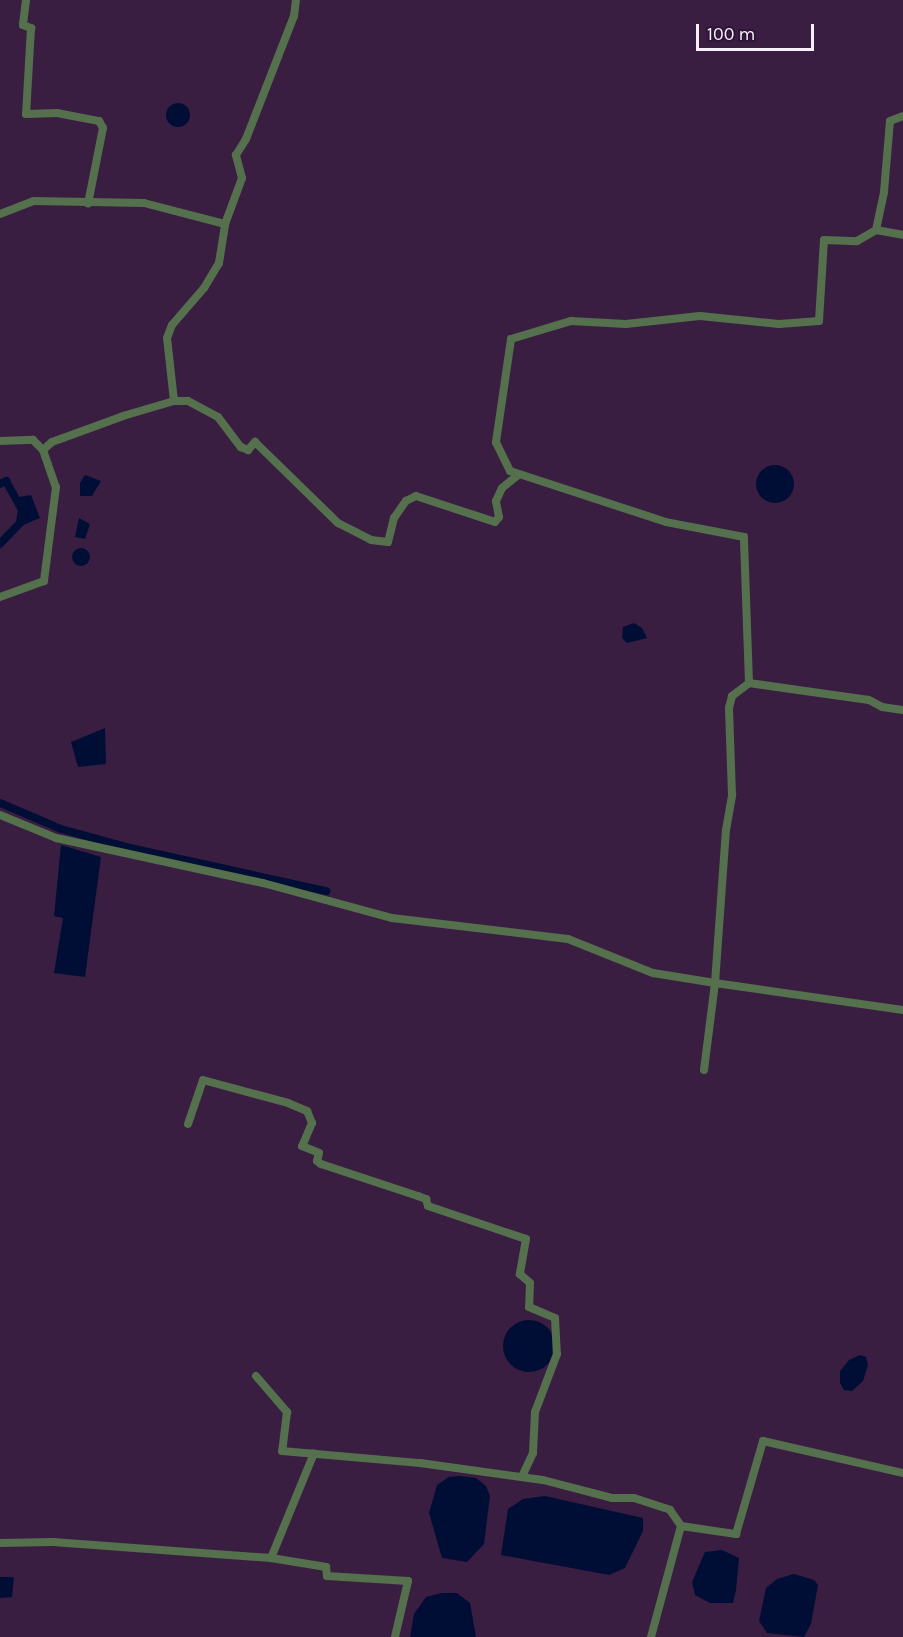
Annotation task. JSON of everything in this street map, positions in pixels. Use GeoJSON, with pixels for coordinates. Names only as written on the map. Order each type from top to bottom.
{"type":"FeatureCollection","features":[{"type":"Feature","properties":{"kind":"street"},"geometry":{"type":"LineString","coordinates":[[26,0],[23,25],[31,28],[26,114],[57,114],[99,121],[103,128],[88,204]]}},
{"type":"Feature","properties":{"kind":"street"},"geometry":{"type":"LineString","coordinates":[[174,401],[167,338],[172,325],[219,263],[225,224],[242,178],[236,155],[251,128],[294,16],[296,0]]}},
{"type":"Feature","properties":{"kind":"street"},"geometry":{"type":"LineString","coordinates":[[876,230],[876,215],[884,192],[890,122],[903,116]]}},
{"type":"Feature","properties":{"kind":"street"},"geometry":{"type":"LineString","coordinates":[[0,214],[34,201],[88,204],[144,202],[225,224]]}},
{"type":"Feature","properties":{"kind":"street"},"geometry":{"type":"LineString","coordinates":[[749,683],[744,537],[666,522],[510,471],[496,442],[512,339],[571,321],[626,324],[700,316],[779,324],[819,321],[824,240],[857,241],[876,230],[903,235]]}},
{"type":"Feature","properties":{"kind":"street"},"geometry":{"type":"LineString","coordinates":[[43,450],[52,442],[174,401],[188,401],[218,417],[241,447],[248,450],[255,442],[321,509],[371,540],[388,542],[394,518],[405,501],[416,496],[495,522],[499,517],[496,501],[502,488],[518,475]]}},
{"type":"Feature","properties":{"kind":"street"},"geometry":{"type":"LineString","coordinates":[[0,441],[33,440],[43,450],[56,487],[44,581],[0,597]]}},
{"type":"Feature","properties":{"kind":"street"},"geometry":{"type":"LineString","coordinates":[[704,1070],[715,983],[726,830],[732,795],[729,708],[732,696],[749,683],[869,700],[882,707],[903,710]]}},
{"type":"Feature","properties":{"kind":"street"},"geometry":{"type":"LineString","coordinates":[[0,815],[56,838],[263,883],[392,918],[568,939],[653,973],[903,1010]]}},
{"type":"Feature","properties":{"kind":"street"},"geometry":{"type":"LineString","coordinates":[[188,1124],[203,1080],[288,1103],[307,1111],[312,1123],[302,1146],[319,1153],[317,1161],[321,1164],[418,1196],[426,1199],[428,1206],[526,1239],[520,1274],[530,1283],[529,1307],[555,1318],[557,1354],[535,1412],[533,1453],[522,1477]]}},
{"type":"Feature","properties":{"kind":"street"},"geometry":{"type":"LineString","coordinates":[[256,1376],[287,1412],[282,1451],[522,1477],[612,1498],[634,1498],[670,1510],[681,1526],[736,1534],[763,1441],[903,1473]]}},
{"type":"Feature","properties":{"kind":"street"},"geometry":{"type":"LineString","coordinates":[[271,1558],[314,1453]]}},
{"type":"Feature","properties":{"kind":"street"},"geometry":{"type":"LineString","coordinates":[[651,1637],[681,1526]]}},
{"type":"Feature","properties":{"kind":"street"},"geometry":{"type":"LineString","coordinates":[[0,1543],[53,1542],[271,1558],[326,1567],[327,1576],[408,1581],[395,1637]]}},
{"type":"Feature","properties":{"kind":"water"},"geometry":{"type":"Polygon","coordinates":[[[178,103],[183,104],[189,110],[189,120],[183,126],[178,127],[173,126],[167,120],[166,115],[167,110],[173,104],[178,103]]]}},
{"type":"Feature","properties":{"kind":"water"},"geometry":{"type":"Polygon","coordinates":[[[775,465],[782,466],[788,471],[793,477],[793,491],[788,497],[782,502],[775,503],[768,502],[762,497],[757,491],[756,484],[757,477],[762,471],[768,466],[775,465]]]}},
{"type":"Feature","properties":{"kind":"water"},"geometry":{"type":"Polygon","coordinates":[[[85,475],[101,481],[92,496],[80,496],[80,483],[85,475]]]}},
{"type":"Feature","properties":{"kind":"water"},"geometry":{"type":"Polygon","coordinates":[[[31,495],[40,518],[21,526],[24,513],[19,497],[31,495]]]}},
{"type":"Feature","properties":{"kind":"water"},"geometry":{"type":"Polygon","coordinates":[[[79,518],[90,524],[85,539],[75,537],[79,518]]]}},
{"type":"Feature","properties":{"kind":"water"},"geometry":{"type":"Polygon","coordinates":[[[77,548],[85,548],[90,553],[88,564],[77,566],[72,561],[72,553],[77,548]]]}},
{"type":"Feature","properties":{"kind":"water"},"geometry":{"type":"Polygon","coordinates":[[[634,623],[642,628],[647,638],[627,643],[622,638],[623,627],[634,623]]]}},
{"type":"Feature","properties":{"kind":"water"},"geometry":{"type":"Polygon","coordinates":[[[105,728],[106,764],[78,767],[71,742],[105,728]]]}},
{"type":"Feature","properties":{"kind":"water"},"geometry":{"type":"Polygon","coordinates":[[[61,845],[101,857],[85,977],[54,973],[63,918],[54,916],[61,845]]]}},
{"type":"Feature","properties":{"kind":"water"},"geometry":{"type":"Polygon","coordinates":[[[529,1320],[543,1324],[551,1332],[555,1346],[551,1360],[543,1368],[529,1372],[515,1368],[507,1360],[503,1346],[507,1332],[515,1324],[529,1320]]]}},
{"type":"Feature","properties":{"kind":"water"},"geometry":{"type":"Polygon","coordinates":[[[860,1355],[866,1357],[868,1365],[863,1381],[852,1391],[844,1390],[840,1383],[840,1371],[849,1360],[860,1355]]]}},
{"type":"Feature","properties":{"kind":"water"},"geometry":{"type":"Polygon","coordinates":[[[449,1477],[476,1478],[486,1486],[490,1496],[484,1544],[467,1562],[442,1558],[429,1513],[437,1485],[449,1477]]]}},
{"type":"Feature","properties":{"kind":"water"},"geometry":{"type":"Polygon","coordinates":[[[545,1496],[643,1518],[643,1531],[625,1568],[609,1575],[501,1555],[508,1509],[523,1499],[545,1496]]]}},
{"type":"Feature","properties":{"kind":"water"},"geometry":{"type":"Polygon","coordinates":[[[722,1550],[739,1558],[736,1590],[733,1603],[710,1603],[695,1595],[692,1582],[705,1552],[722,1550]]]}},
{"type":"Feature","properties":{"kind":"water"},"geometry":{"type":"Polygon","coordinates":[[[794,1574],[814,1580],[818,1585],[811,1624],[804,1637],[767,1633],[759,1621],[766,1588],[777,1579],[794,1574]]]}},
{"type":"Feature","properties":{"kind":"water"},"geometry":{"type":"Polygon","coordinates":[[[0,1577],[14,1577],[12,1597],[0,1598],[0,1577]]]}},
{"type":"Feature","properties":{"kind":"water"},"geometry":{"type":"Polygon","coordinates":[[[441,1593],[457,1593],[470,1603],[476,1637],[410,1637],[414,1614],[426,1597],[441,1593]]]}},
{"type":"Feature","properties":{"kind":"waterway"},"geometry":{"type":"LineString","coordinates":[[0,484],[6,481],[22,510],[20,523],[0,544]]}},
{"type":"Feature","properties":{"kind":"waterway"},"geometry":{"type":"LineString","coordinates":[[0,803],[61,829],[130,848],[326,891]]}}]}
